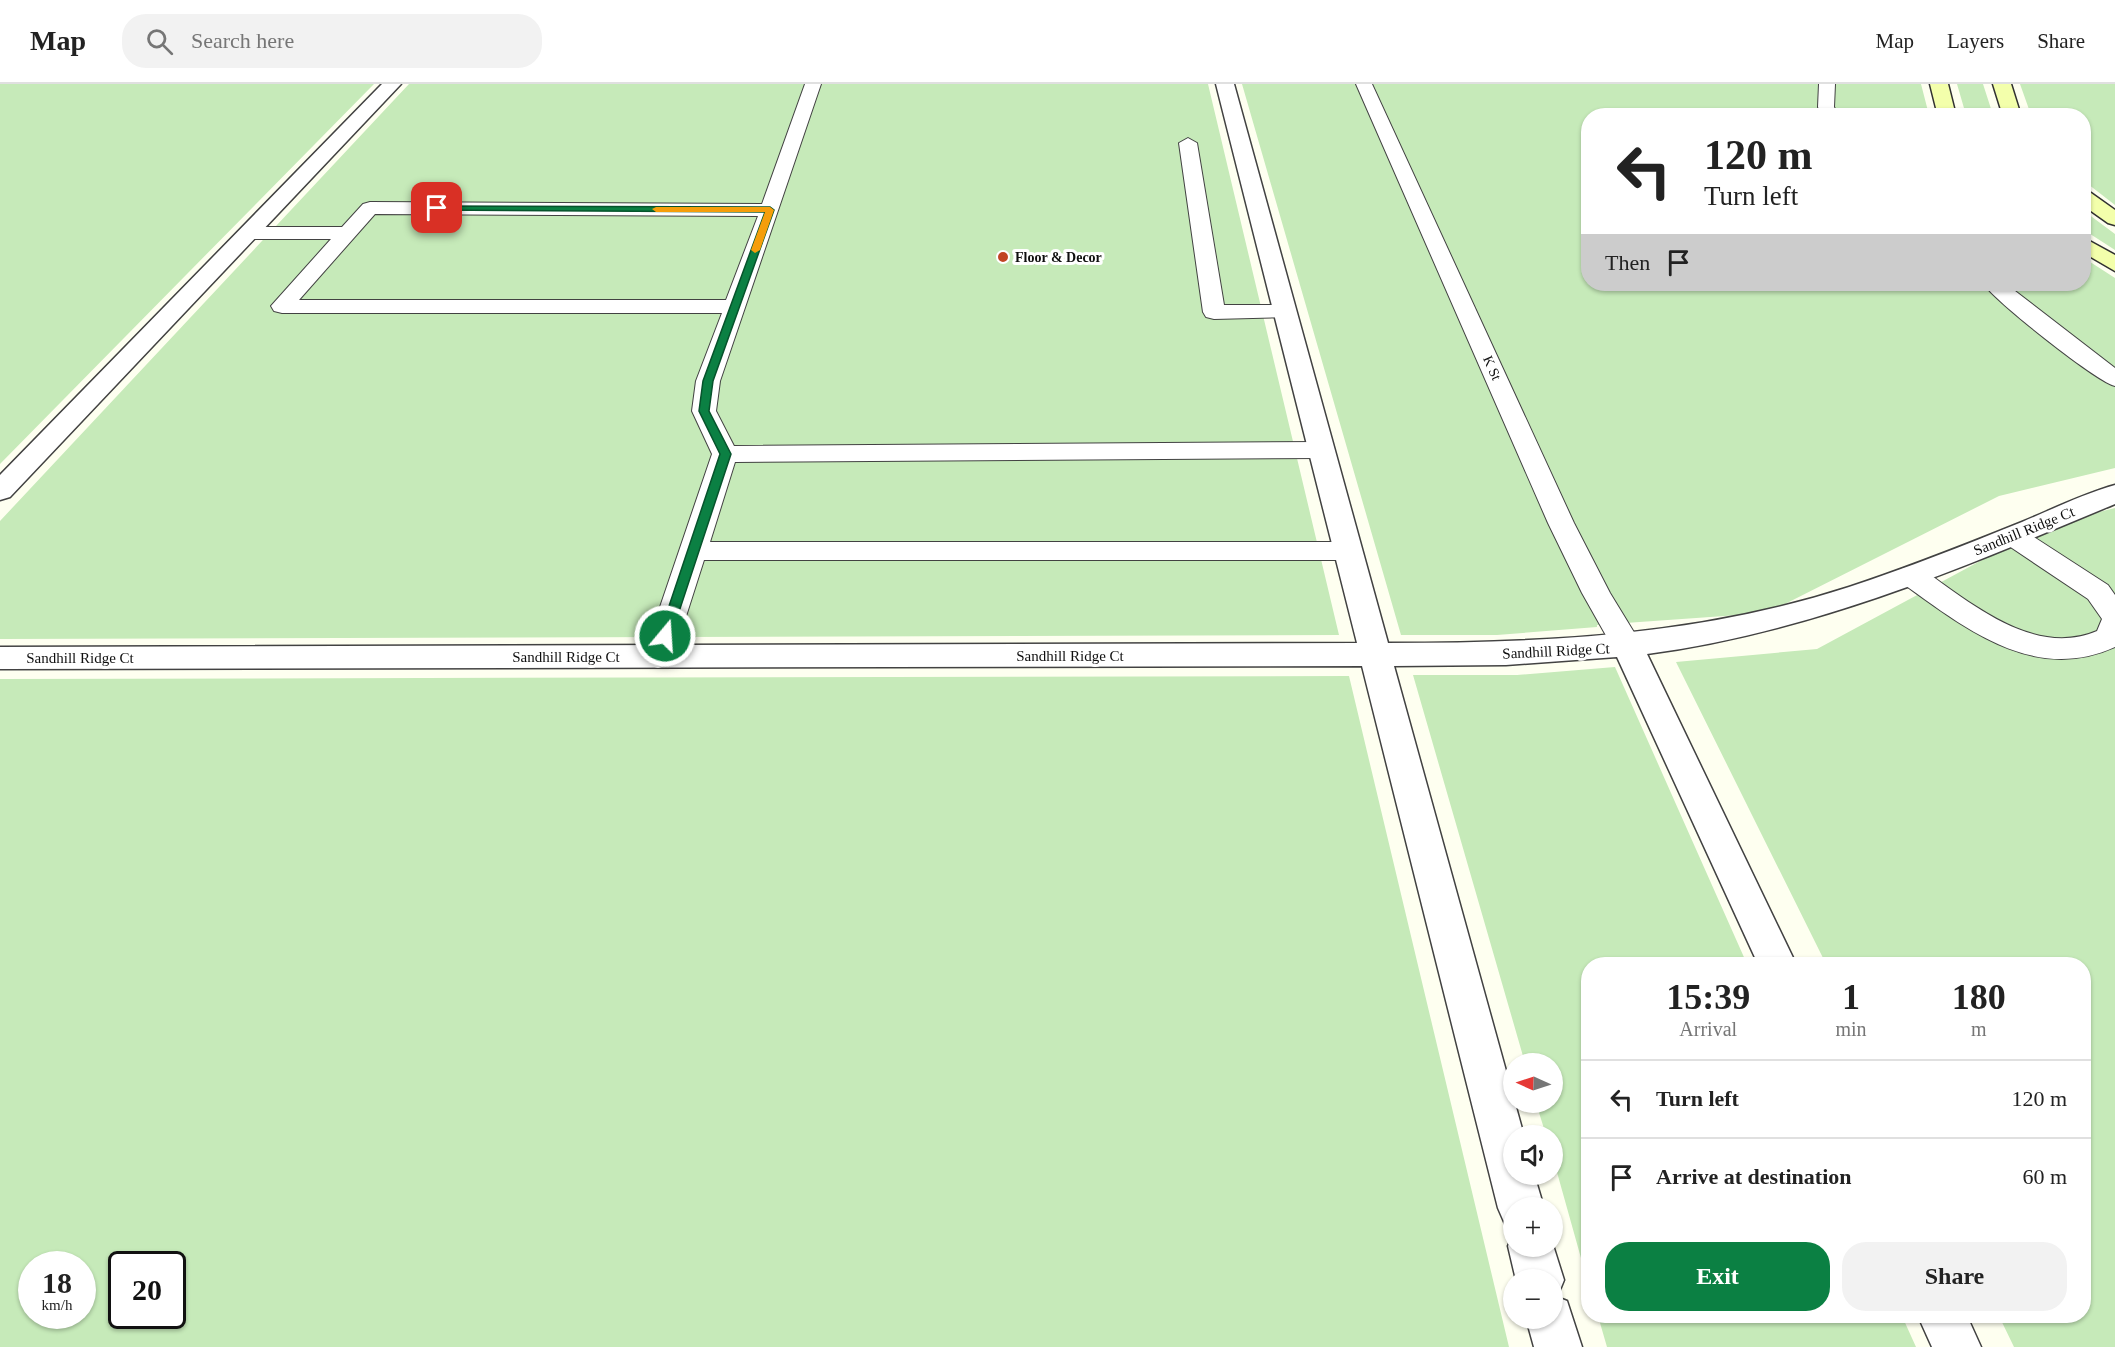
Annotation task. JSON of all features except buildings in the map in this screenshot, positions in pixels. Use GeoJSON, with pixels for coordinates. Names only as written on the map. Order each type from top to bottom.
{"type":"FeatureCollection","features":[{"type":"Feature","properties":{"kind":"street"},"geometry":{"type":"LineString","coordinates":[[0,491],[392,84]]}},
{"type":"Feature","properties":{"kind":"street"},"geometry":{"type":"LineString","coordinates":[[1225,84],[1518,1197]]}},
{"type":"Feature","properties":{"kind":"street"},"geometry":{"type":"LineString","coordinates":[[1939,84],[1945,108]]}},
{"type":"Feature","properties":{"kind":"street"},"geometry":{"type":"LineString","coordinates":[[2002,84],[2010,108]]}},
{"type":"Feature","properties":{"kind":"street"},"geometry":{"type":"LineString","coordinates":[[2091,202],[2115,219]]}},
{"type":"Feature","properties":{"kind":"street"},"geometry":{"type":"LineString","coordinates":[[2091,249],[2115,264]]}},
{"type":"Feature","properties":{"kind":"street","name":"Sandhill Ridge Ct"},"geometry":{"type":"LineString","coordinates":[[0,658],[1376,655],[1506,654],[1628,647],[1771,620],[1912,576],[2115,494]]}},
{"type":"Feature","properties":{"kind":"street"},"geometry":{"type":"LineString","coordinates":[[1628,647],[1774,957]]}},
{"type":"Feature","properties":{"kind":"street"},"geometry":{"type":"LineString","coordinates":[[1945,1323],[1957,1347]]}},
{"type":"Feature","properties":{"kind":"street"},"geometry":{"type":"LineString","coordinates":[[1553,1329],[1558,1347]]}},
{"type":"Feature","properties":{"kind":"lane"},"geometry":{"type":"LineString","coordinates":[[658,657],[725,454],[704,411],[708,381],[813,84]]}},
{"type":"Feature","properties":{"kind":"lane","name":"K St"},"geometry":{"type":"LineString","coordinates":[[1364,84],[1561,523],[1596,593],[1628,647]]}},
{"type":"Feature","properties":{"kind":"lane"},"geometry":{"type":"LineString","coordinates":[[1827,84],[1827,108]]}},
{"type":"Feature","properties":{"kind":"lane"},"geometry":{"type":"LineString","coordinates":[[1188,143],[1214,312],[1285,312]]}},
{"type":"Feature","properties":{"kind":"lane"},"geometry":{"type":"LineString","coordinates":[[735,307],[282,306],[370,208],[770,210]]}},
{"type":"Feature","properties":{"kind":"lane"},"geometry":{"type":"LineString","coordinates":[[249,233],[347,233]]}},
{"type":"Feature","properties":{"kind":"lane"},"geometry":{"type":"LineString","coordinates":[[2003,291],[2075,350],[2115,379]]}},
{"type":"Feature","properties":{"kind":"lane"},"geometry":{"type":"LineString","coordinates":[[725,454],[1321,450]]}},
{"type":"Feature","properties":{"kind":"lane"},"geometry":{"type":"LineString","coordinates":[[2013,536],[2098,592],[2115,616]]}},
{"type":"Feature","properties":{"kind":"lane"},"geometry":{"type":"LineString","coordinates":[[693,551],[1348,551]]}},
{"type":"Feature","properties":{"kind":"lane"},"geometry":{"type":"LineString","coordinates":[[1912,576],[1979,623],[2034,647],[2076,650],[2109,638],[2115,621]]}},
{"type":"Feature","properties":{"kind":"green space"},"geometry":{"type":"Polygon","coordinates":[[[0,84],[374,84],[0,464],[0,84]]]}},
{"type":"Feature","properties":{"kind":"green space"},"geometry":{"type":"Polygon","coordinates":[[[409,84],[1208,84],[1339,635],[0,639],[0,521],[409,84]]]}},
{"type":"Feature","properties":{"kind":"green space"},"geometry":{"type":"Polygon","coordinates":[[[1242,84],[1921,84],[1927,108],[1581,108],[1581,291],[2091,291],[2091,263],[2115,278],[2115,468],[1999,496],[1767,613],[1597,625],[1597,627],[1497,635],[1401,635],[1242,84]]]}},
{"type":"Feature","properties":{"kind":"green space"},"geometry":{"type":"Polygon","coordinates":[[[1957,84],[1983,84],[1991,108],[1964,108],[1957,84]]]}},
{"type":"Feature","properties":{"kind":"green space"},"geometry":{"type":"Polygon","coordinates":[[[2020,84],[2115,84],[2115,205],[2091,186],[2091,108],[2029,108],[2020,84]]]}},
{"type":"Feature","properties":{"kind":"green space"},"geometry":{"type":"Polygon","coordinates":[[[2091,216],[2115,234],[2115,250],[2091,235],[2091,216]]]}},
{"type":"Feature","properties":{"kind":"green space"},"geometry":{"type":"Polygon","coordinates":[[[2115,508],[2115,1347],[2014,1347],[2002,1323],[2091,1323],[2091,957],[1823,957],[1676,662],[1817,649],[2047,525],[2115,508]]]}},
{"type":"Feature","properties":{"kind":"green space"},"geometry":{"type":"Polygon","coordinates":[[[1615,667],[1744,957],[1581,957],[1581,1258],[1561,1185],[1563,1185],[1563,1125],[1543,1125],[1539,1113],[1563,1113],[1563,1053],[1522,1053],[1413,675],[1517,675],[1615,667]]]}},
{"type":"Feature","properties":{"kind":"green space"},"geometry":{"type":"Polygon","coordinates":[[[1349,676],[1509,1347],[0,1347],[0,679],[1349,676]]]}},
{"type":"Feature","properties":{"kind":"green space"},"geometry":{"type":"Polygon","coordinates":[[[1600,1323],[1905,1323],[1916,1347],[1607,1347],[1600,1323]]]}},
{"type":"Feature","properties":{"kind":"slow traffic"},"geometry":{"type":"LineString","coordinates":[[656,209],[770,210],[755,250]]}},
{"type":"Feature","properties":{"kind":"place","name":"Floor & Decor"},"geometry":{"type":"Point","coordinates":[1003,257]}},
{"type":"Feature","properties":{"kind":"route"},"geometry":{"type":"LineString","coordinates":[[437,208],[770,210],[708,381],[704,411],[725,454],[665,636]]}}]}
